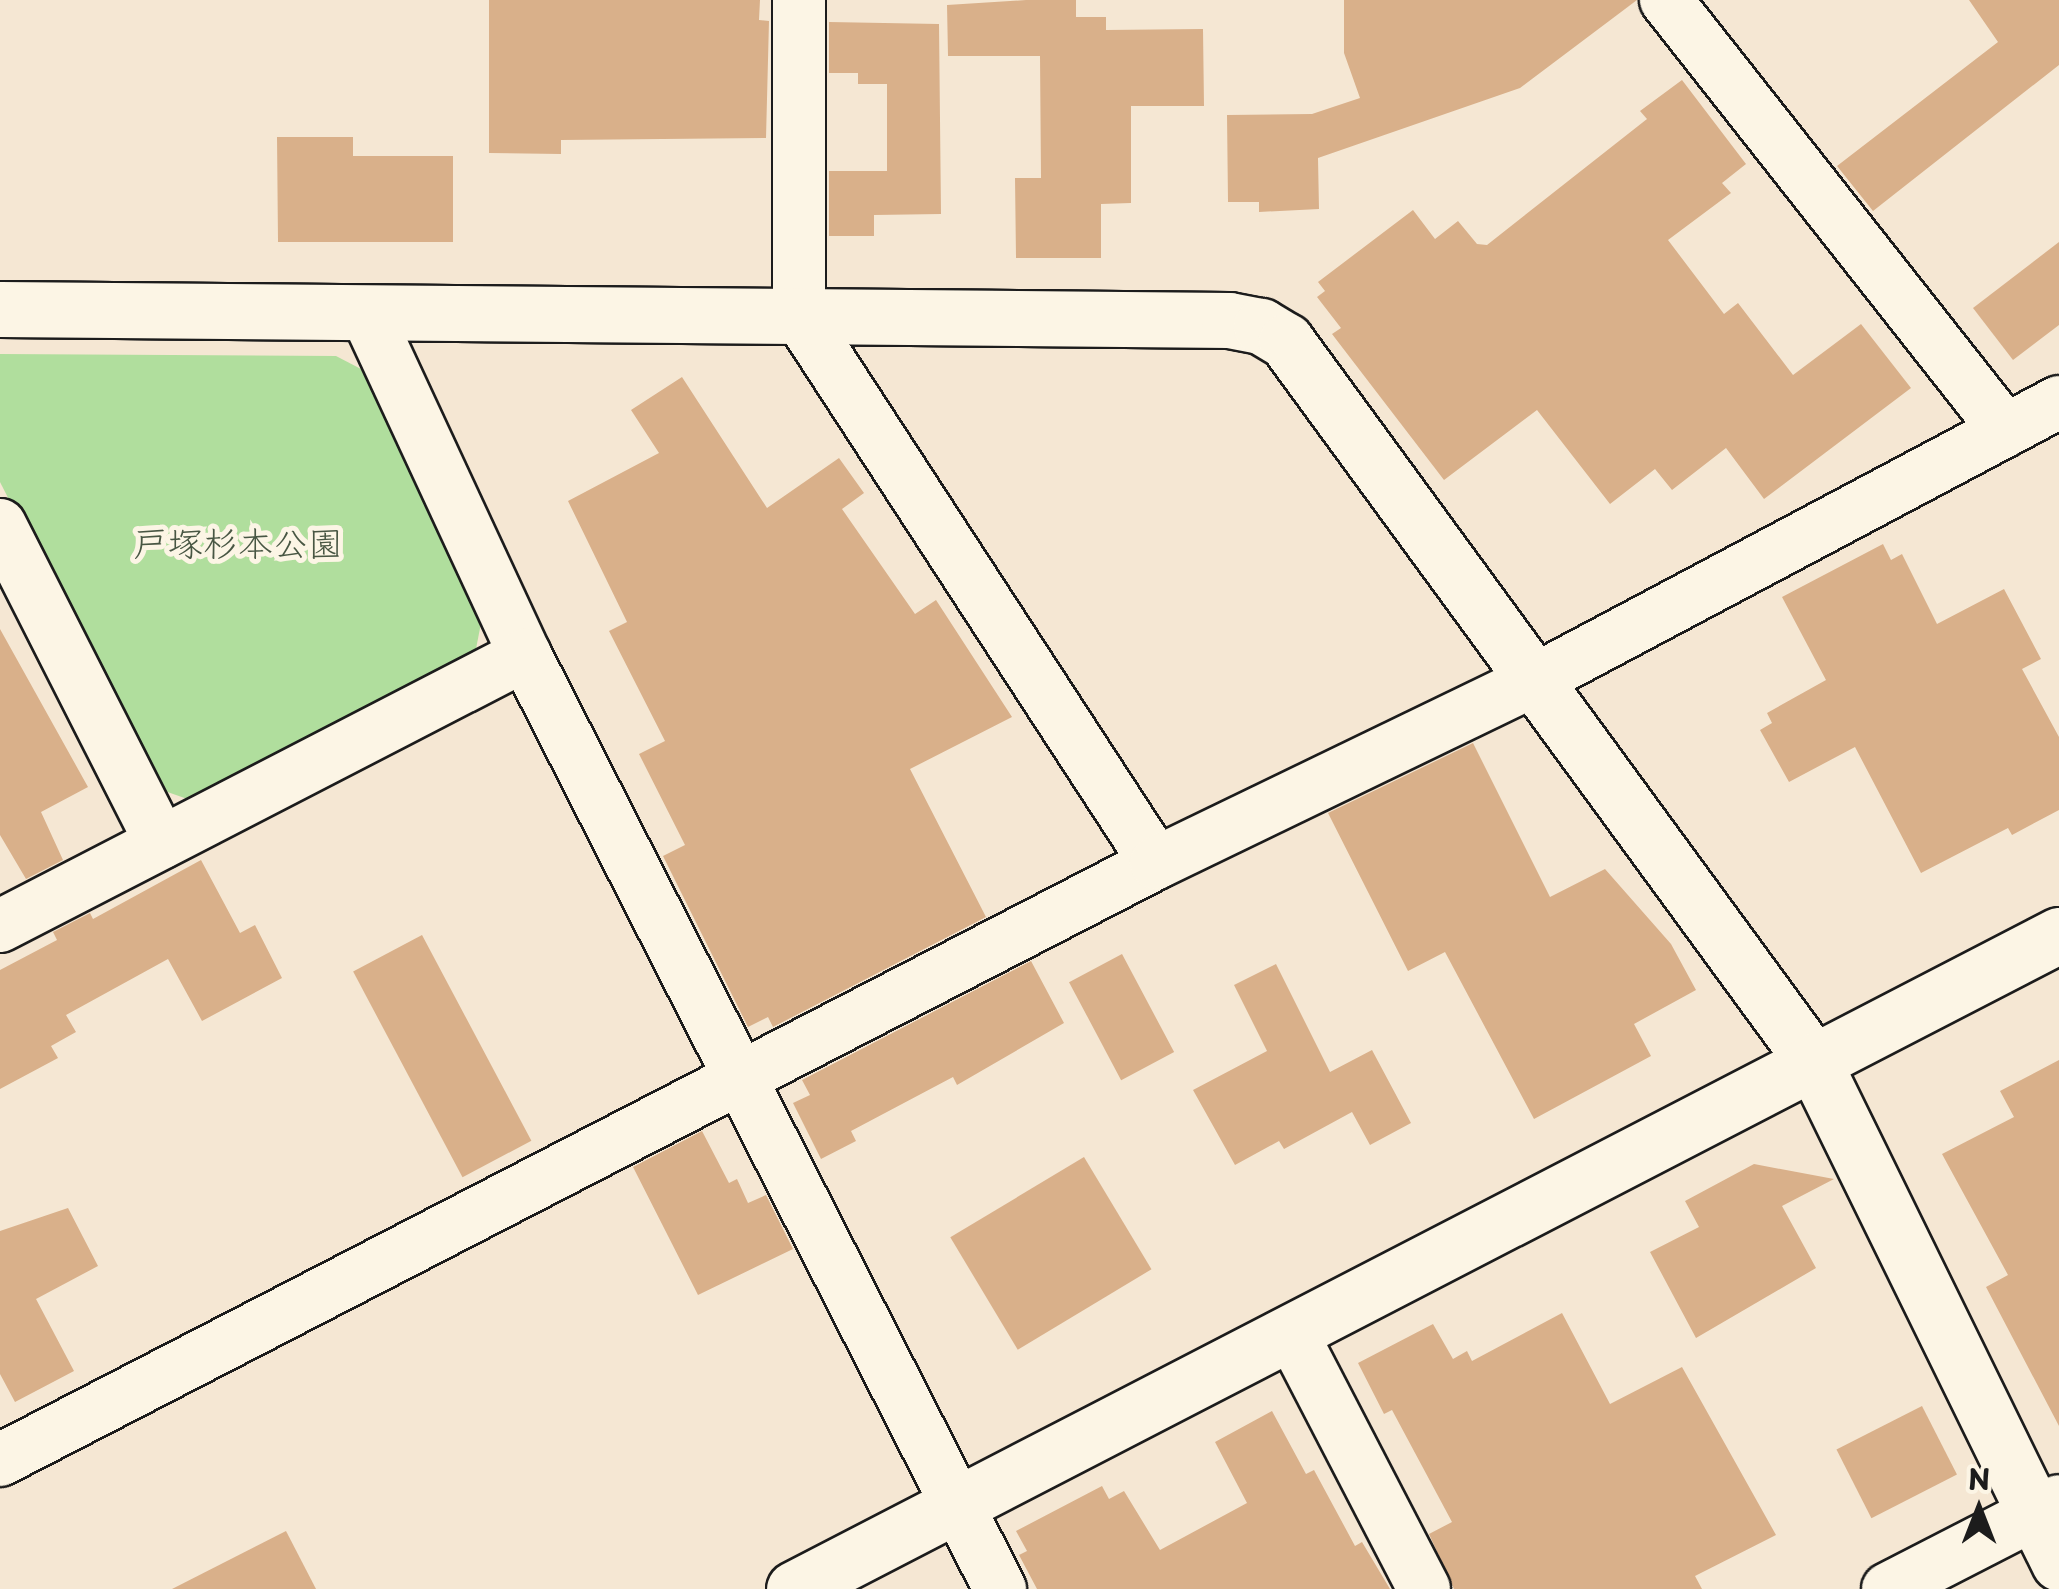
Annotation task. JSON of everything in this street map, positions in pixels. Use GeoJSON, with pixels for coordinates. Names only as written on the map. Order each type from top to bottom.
{"type":"FeatureCollection","features":[{"type":"Feature","properties":{"kind":"street"},"geometry":{"type":"LineString","coordinates":[[799,0],[799,315],[1156,863]]}},
{"type":"Feature","properties":{"kind":"street"},"geometry":{"type":"LineString","coordinates":[[1666,0],[2005,430]]}},
{"type":"Feature","properties":{"kind":"street"},"geometry":{"type":"LineString","coordinates":[[0,309],[368,316],[799,315],[1229,320],[1261,326],[1286,341],[1813,1061],[2048,1507],[2059,1563]]}},
{"type":"Feature","properties":{"kind":"street"},"geometry":{"type":"LineString","coordinates":[[368,316],[526,654],[738,1082],[1000,1589]]}},
{"type":"Feature","properties":{"kind":"street"},"geometry":{"type":"LineString","coordinates":[[0,1460],[1156,863],[1537,679],[2059,402]]}},
{"type":"Feature","properties":{"kind":"street"},"geometry":{"type":"LineString","coordinates":[[0,525],[161,842]]}},
{"type":"Feature","properties":{"kind":"street"},"geometry":{"type":"LineString","coordinates":[[0,926],[526,654]]}},
{"type":"Feature","properties":{"kind":"street"},"geometry":{"type":"LineString","coordinates":[[794,1589],[2059,935]]}},
{"type":"Feature","properties":{"kind":"street"},"geometry":{"type":"LineString","coordinates":[[1291,1332],[1424,1589]]}},
{"type":"Feature","properties":{"kind":"street"},"geometry":{"type":"LineString","coordinates":[[1888,1589],[2048,1507]]}},
{"type":"Feature","properties":{"kind":"green space","name":"戸塚杉本公園"},"geometry":{"type":"Polygon","coordinates":[[[0,354],[336,356],[361,369],[482,618],[475,654],[196,802],[156,788],[0,482],[0,354]]]}},
{"type":"Feature","properties":{"kind":"building"},"geometry":{"type":"Polygon","coordinates":[[[489,0],[760,0],[759,20],[769,21],[766,138],[561,140],[561,154],[489,153],[489,0]]]}},
{"type":"Feature","properties":{"kind":"building"},"geometry":{"type":"Polygon","coordinates":[[[1076,0],[1076,17],[1106,17],[1106,30],[1203,29],[1204,106],[1131,106],[1131,203],[1101,204],[1101,258],[1016,258],[1015,178],[1041,178],[1040,56],[948,56],[947,5],[1076,0]]]}},
{"type":"Feature","properties":{"kind":"building"},"geometry":{"type":"Polygon","coordinates":[[[1344,0],[1637,0],[1520,88],[1318,158],[1319,209],[1259,212],[1259,202],[1228,202],[1227,115],[1312,114],[1360,98],[1344,53],[1344,0]]]}},
{"type":"Feature","properties":{"kind":"building"},"geometry":{"type":"Polygon","coordinates":[[[1969,0],[2059,0],[2059,65],[1873,211],[1837,166],[1998,42],[1969,0]]]}},
{"type":"Feature","properties":{"kind":"building"},"geometry":{"type":"Polygon","coordinates":[[[829,22],[939,24],[941,214],[874,215],[874,236],[829,236],[829,171],[887,171],[887,84],[858,84],[858,73],[829,73],[829,22]]]}},
{"type":"Feature","properties":{"kind":"building"},"geometry":{"type":"Polygon","coordinates":[[[1682,80],[1746,164],[1722,183],[1731,193],[1668,240],[1724,314],[1738,303],[1793,375],[1861,324],[1911,388],[1764,499],[1726,448],[1672,490],[1655,469],[1610,504],[1537,410],[1444,480],[1332,334],[1341,328],[1317,297],[1325,291],[1318,282],[1413,210],[1435,239],[1458,221],[1477,244],[1487,245],[1647,119],[1640,111],[1682,80]]]}},
{"type":"Feature","properties":{"kind":"building"},"geometry":{"type":"Polygon","coordinates":[[[277,137],[353,137],[353,156],[453,156],[453,242],[278,242],[277,137]]]}},
{"type":"Feature","properties":{"kind":"building"},"geometry":{"type":"Polygon","coordinates":[[[2059,242],[2059,325],[2013,360],[1973,308],[2059,242]]]}},
{"type":"Feature","properties":{"kind":"building"},"geometry":{"type":"Polygon","coordinates":[[[682,377],[767,508],[839,458],[864,493],[842,509],[915,614],[936,600],[1012,717],[910,769],[986,917],[773,1027],[768,1017],[748,1027],[663,856],[685,845],[639,754],[665,741],[609,631],[627,622],[568,501],[659,453],[631,410],[682,377]]]}},
{"type":"Feature","properties":{"kind":"building"},"geometry":{"type":"Polygon","coordinates":[[[1883,544],[1891,560],[1902,554],[1937,624],[2004,589],[2041,659],[2022,669],[2059,737],[2059,810],[2012,835],[2008,828],[1921,873],[1855,747],[1789,782],[1760,730],[1772,723],[1767,713],[1826,680],[1782,597],[1883,544]]]}},
{"type":"Feature","properties":{"kind":"building"},"geometry":{"type":"Polygon","coordinates":[[[0,629],[88,787],[41,812],[63,860],[26,879],[0,835],[0,629]]]}},
{"type":"Feature","properties":{"kind":"building"},"geometry":{"type":"Polygon","coordinates":[[[1473,743],[1550,897],[1605,869],[1671,944],[1696,990],[1634,1024],[1651,1056],[1534,1119],[1445,952],[1408,971],[1328,813],[1473,743]]]}},
{"type":"Feature","properties":{"kind":"building"},"geometry":{"type":"Polygon","coordinates":[[[201,860],[240,933],[255,925],[282,978],[202,1021],[168,959],[66,1015],[76,1032],[51,1046],[58,1058],[0,1089],[0,970],[57,940],[53,932],[90,913],[93,919],[201,860]]]}},
{"type":"Feature","properties":{"kind":"building"},"geometry":{"type":"Polygon","coordinates":[[[422,935],[531,1141],[463,1177],[353,972],[422,935]]]}},
{"type":"Feature","properties":{"kind":"building"},"geometry":{"type":"Polygon","coordinates":[[[1122,954],[1174,1052],[1121,1080],[1069,982],[1122,954]]]}},
{"type":"Feature","properties":{"kind":"building"},"geometry":{"type":"Polygon","coordinates":[[[1031,961],[1064,1023],[957,1085],[953,1077],[851,1131],[856,1141],[821,1159],[793,1103],[810,1095],[802,1080],[1031,961]]]}},
{"type":"Feature","properties":{"kind":"building"},"geometry":{"type":"Polygon","coordinates":[[[1276,964],[1330,1072],[1372,1050],[1411,1123],[1370,1145],[1352,1112],[1284,1149],[1279,1141],[1235,1165],[1193,1090],[1267,1051],[1234,985],[1276,964]]]}},
{"type":"Feature","properties":{"kind":"building"},"geometry":{"type":"Polygon","coordinates":[[[2059,1060],[2059,1426],[1986,1287],[2008,1275],[1942,1154],[2014,1117],[2000,1091],[2059,1060]]]}},
{"type":"Feature","properties":{"kind":"building"},"geometry":{"type":"Polygon","coordinates":[[[702,1131],[729,1183],[737,1179],[748,1203],[766,1195],[793,1249],[698,1295],[633,1167],[702,1131]]]}},
{"type":"Feature","properties":{"kind":"building"},"geometry":{"type":"Polygon","coordinates":[[[1084,1157],[1151,1269],[1018,1350],[950,1237],[1084,1157]]]}},
{"type":"Feature","properties":{"kind":"building"},"geometry":{"type":"Polygon","coordinates":[[[1754,1164],[1834,1179],[1782,1206],[1816,1268],[1696,1338],[1650,1252],[1699,1227],[1685,1201],[1754,1164]]]}},
{"type":"Feature","properties":{"kind":"building"},"geometry":{"type":"Polygon","coordinates":[[[68,1208],[98,1266],[36,1299],[74,1371],[15,1402],[0,1374],[0,1231],[68,1208]]]}},
{"type":"Feature","properties":{"kind":"building"},"geometry":{"type":"Polygon","coordinates":[[[1562,1313],[1610,1404],[1682,1367],[1776,1535],[1695,1576],[1702,1589],[1454,1589],[1429,1534],[1452,1522],[1392,1410],[1384,1414],[1358,1363],[1433,1324],[1453,1359],[1467,1351],[1472,1361],[1562,1313]]]}},
{"type":"Feature","properties":{"kind":"building"},"geometry":{"type":"Polygon","coordinates":[[[1922,1406],[1957,1475],[1871,1518],[1836,1450],[1922,1406]]]}},
{"type":"Feature","properties":{"kind":"building"},"geometry":{"type":"Polygon","coordinates":[[[1272,1411],[1306,1474],[1314,1470],[1355,1546],[1362,1542],[1390,1589],[1037,1589],[1019,1555],[1027,1551],[1016,1531],[1102,1486],[1109,1499],[1124,1491],[1160,1550],[1247,1503],[1215,1442],[1272,1411]]]}},
{"type":"Feature","properties":{"kind":"building"},"geometry":{"type":"Polygon","coordinates":[[[286,1531],[316,1589],[172,1589],[286,1531]]]}}]}
